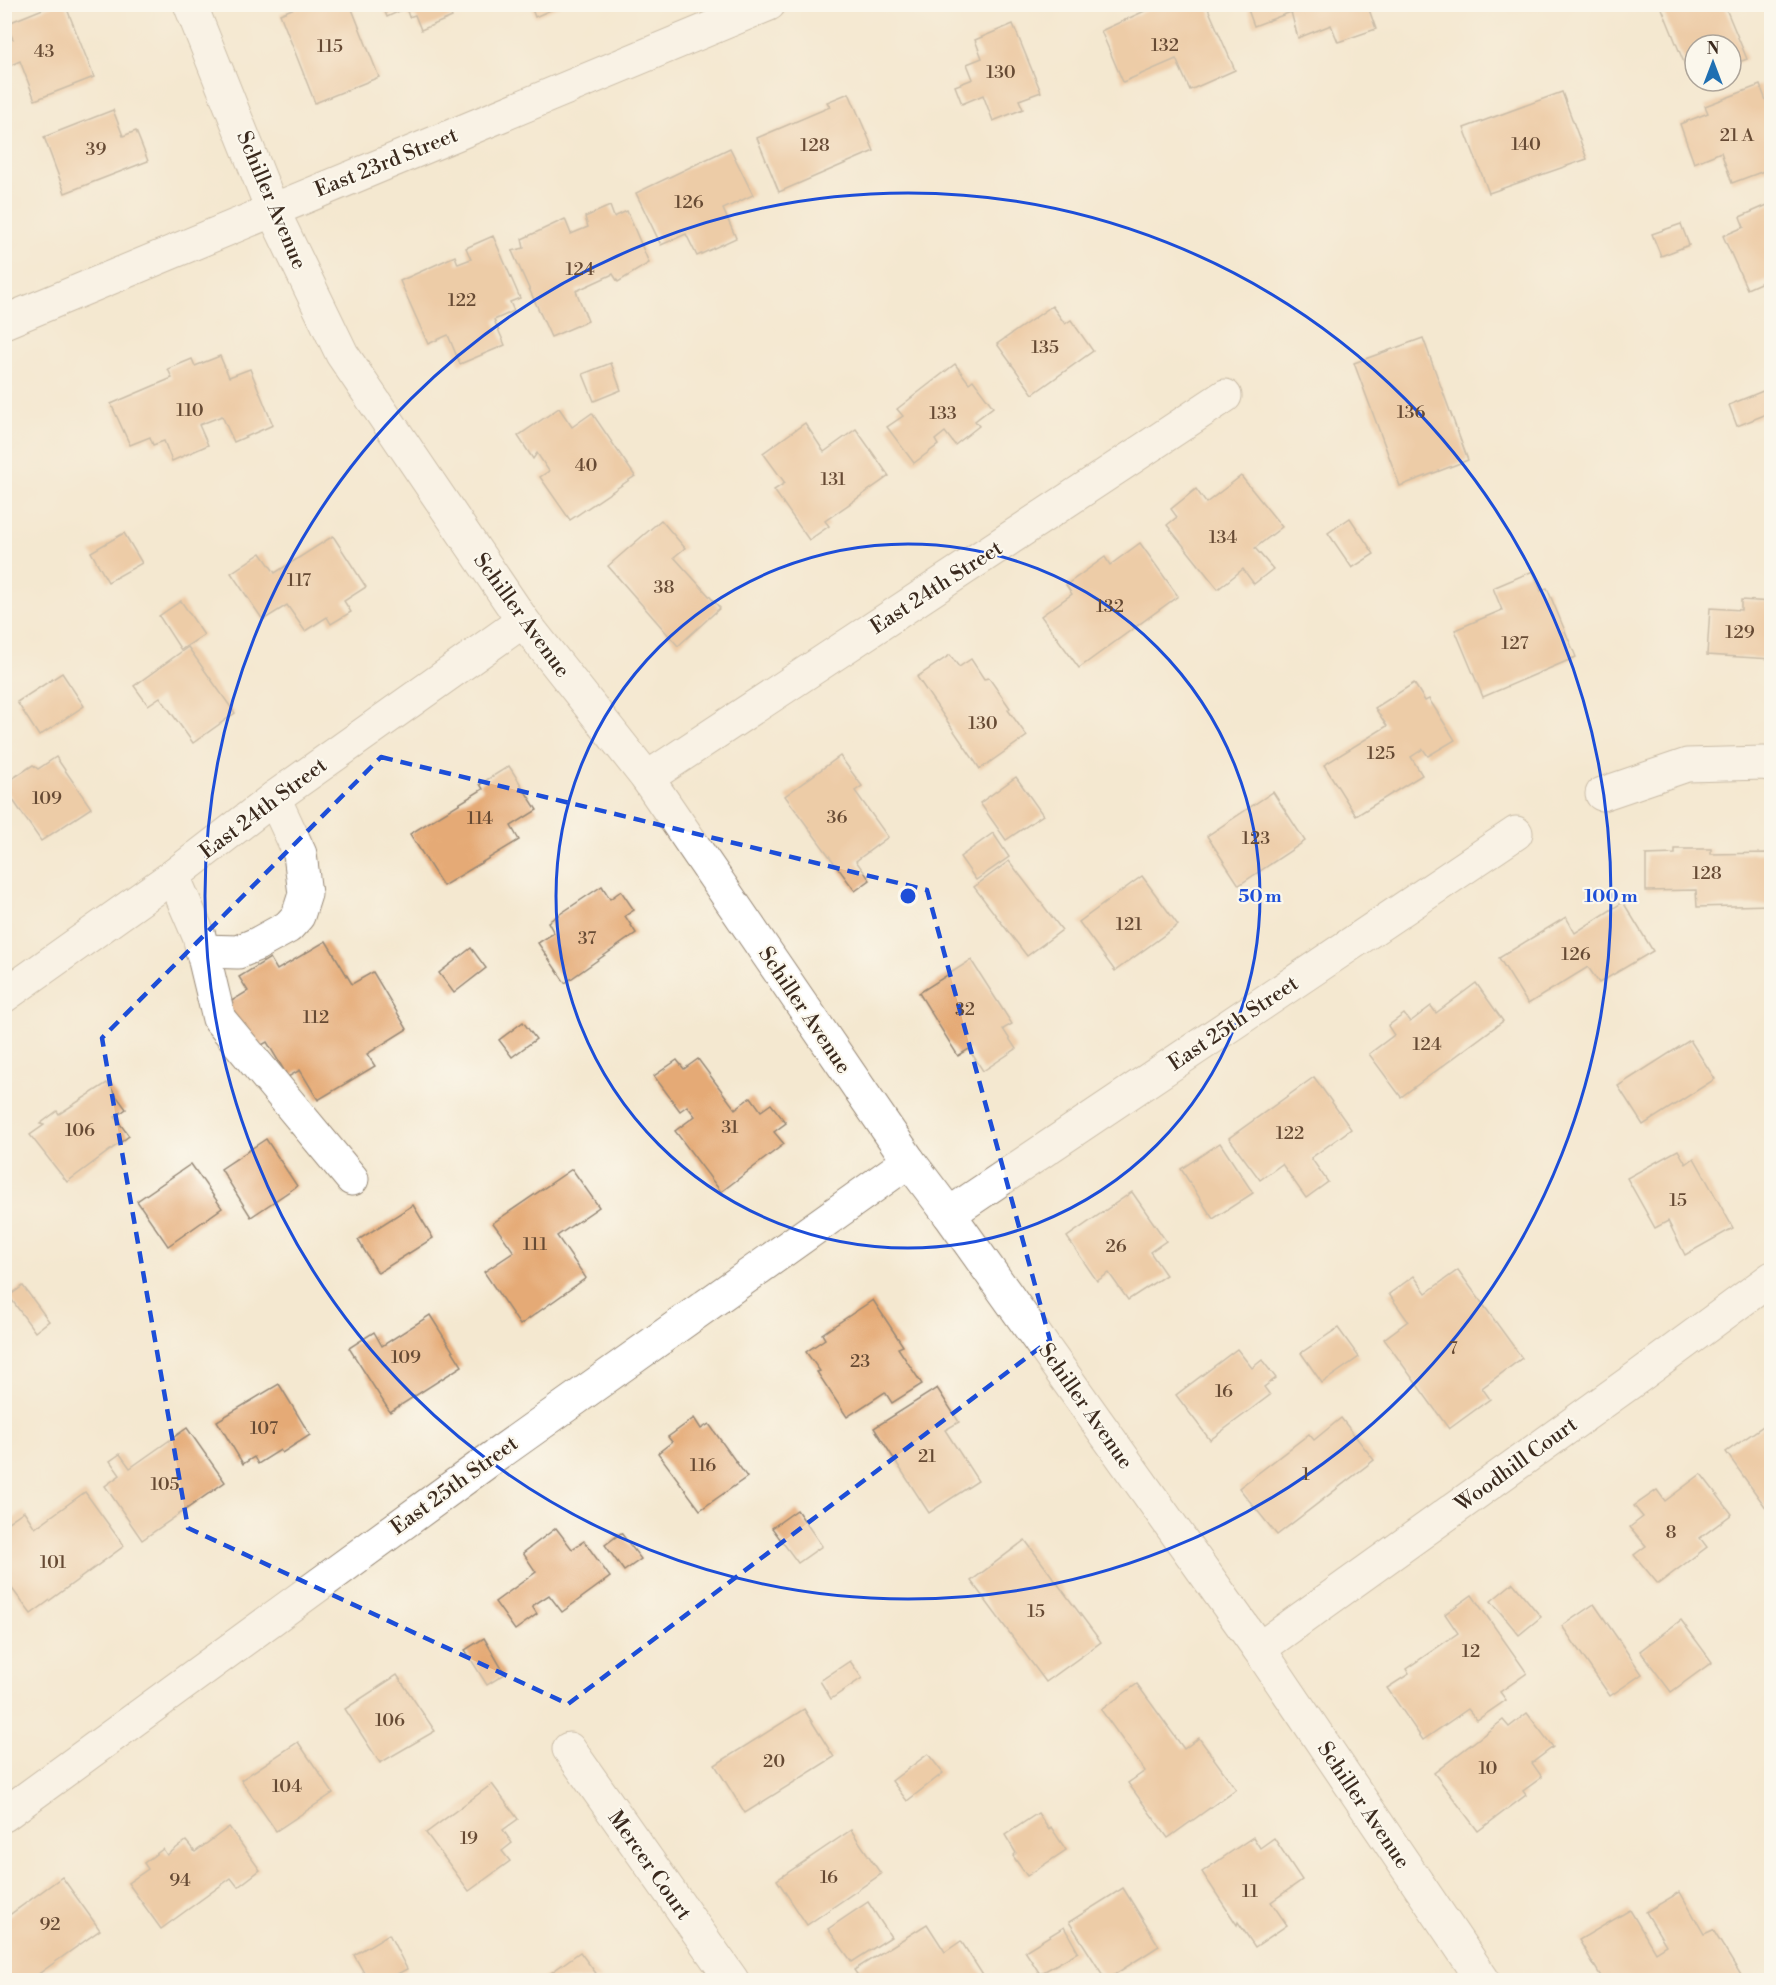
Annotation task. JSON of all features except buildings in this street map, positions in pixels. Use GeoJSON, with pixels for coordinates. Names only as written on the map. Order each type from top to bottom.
{"type":"FeatureCollection","features":[{"type":"Feature","properties":{"kind":"street","name":"Schiller Avenue"},"geometry":{"type":"LineString","coordinates":[[190,4],[272,210],[342,354],[523,621],[647,778],[909,1161],[950,1214],[1259,1649],[1483,1980]]}},
{"type":"Feature","properties":{"kind":"street","name":"East 23rd Street"},"geometry":{"type":"LineString","coordinates":[[4,322],[769,4]]}},
{"type":"Feature","properties":{"kind":"street","name":"East 24th Street"},"geometry":{"type":"LineString","coordinates":[[647,778],[1225,396]]}},
{"type":"Feature","properties":{"kind":"street","name":"East 24th Street"},"geometry":{"type":"LineString","coordinates":[[4,996],[173,876],[274,798],[523,621]]}},
{"type":"Feature","properties":{"kind":"street"},"geometry":{"type":"LineString","coordinates":[[1602,794],[1687,765],[1764,763],[1772,765]]}},
{"type":"Feature","properties":{"kind":"street"},"geometry":{"type":"LineString","coordinates":[[202,951],[238,952],[288,927],[298,916],[305,894],[300,854],[274,798]]}},
{"type":"Feature","properties":{"kind":"street","name":"East 25th Street"},"geometry":{"type":"LineString","coordinates":[[950,1214],[1516,833]]}},
{"type":"Feature","properties":{"kind":"street"},"geometry":{"type":"LineString","coordinates":[[173,876],[199,936],[219,1019],[352,1179]]}},
{"type":"Feature","properties":{"kind":"street","name":"East 25th Street"},"geometry":{"type":"LineString","coordinates":[[4,1815],[493,1457],[909,1161]]}},
{"type":"Feature","properties":{"kind":"street","name":"Woodhill Court"},"geometry":{"type":"LineString","coordinates":[[1259,1649],[1772,1278]]}},
{"type":"Feature","properties":{"kind":"street","name":"Mercer Court"},"geometry":{"type":"LineString","coordinates":[[569,1749],[732,1980]]}},
{"type":"Feature","properties":{"kind":"highlighted area"},"geometry":{"type":"Polygon","coordinates":[[[381,757],[927,890],[1050,1340],[568,1704],[188,1528],[102,1038],[381,757]]]}}]}
